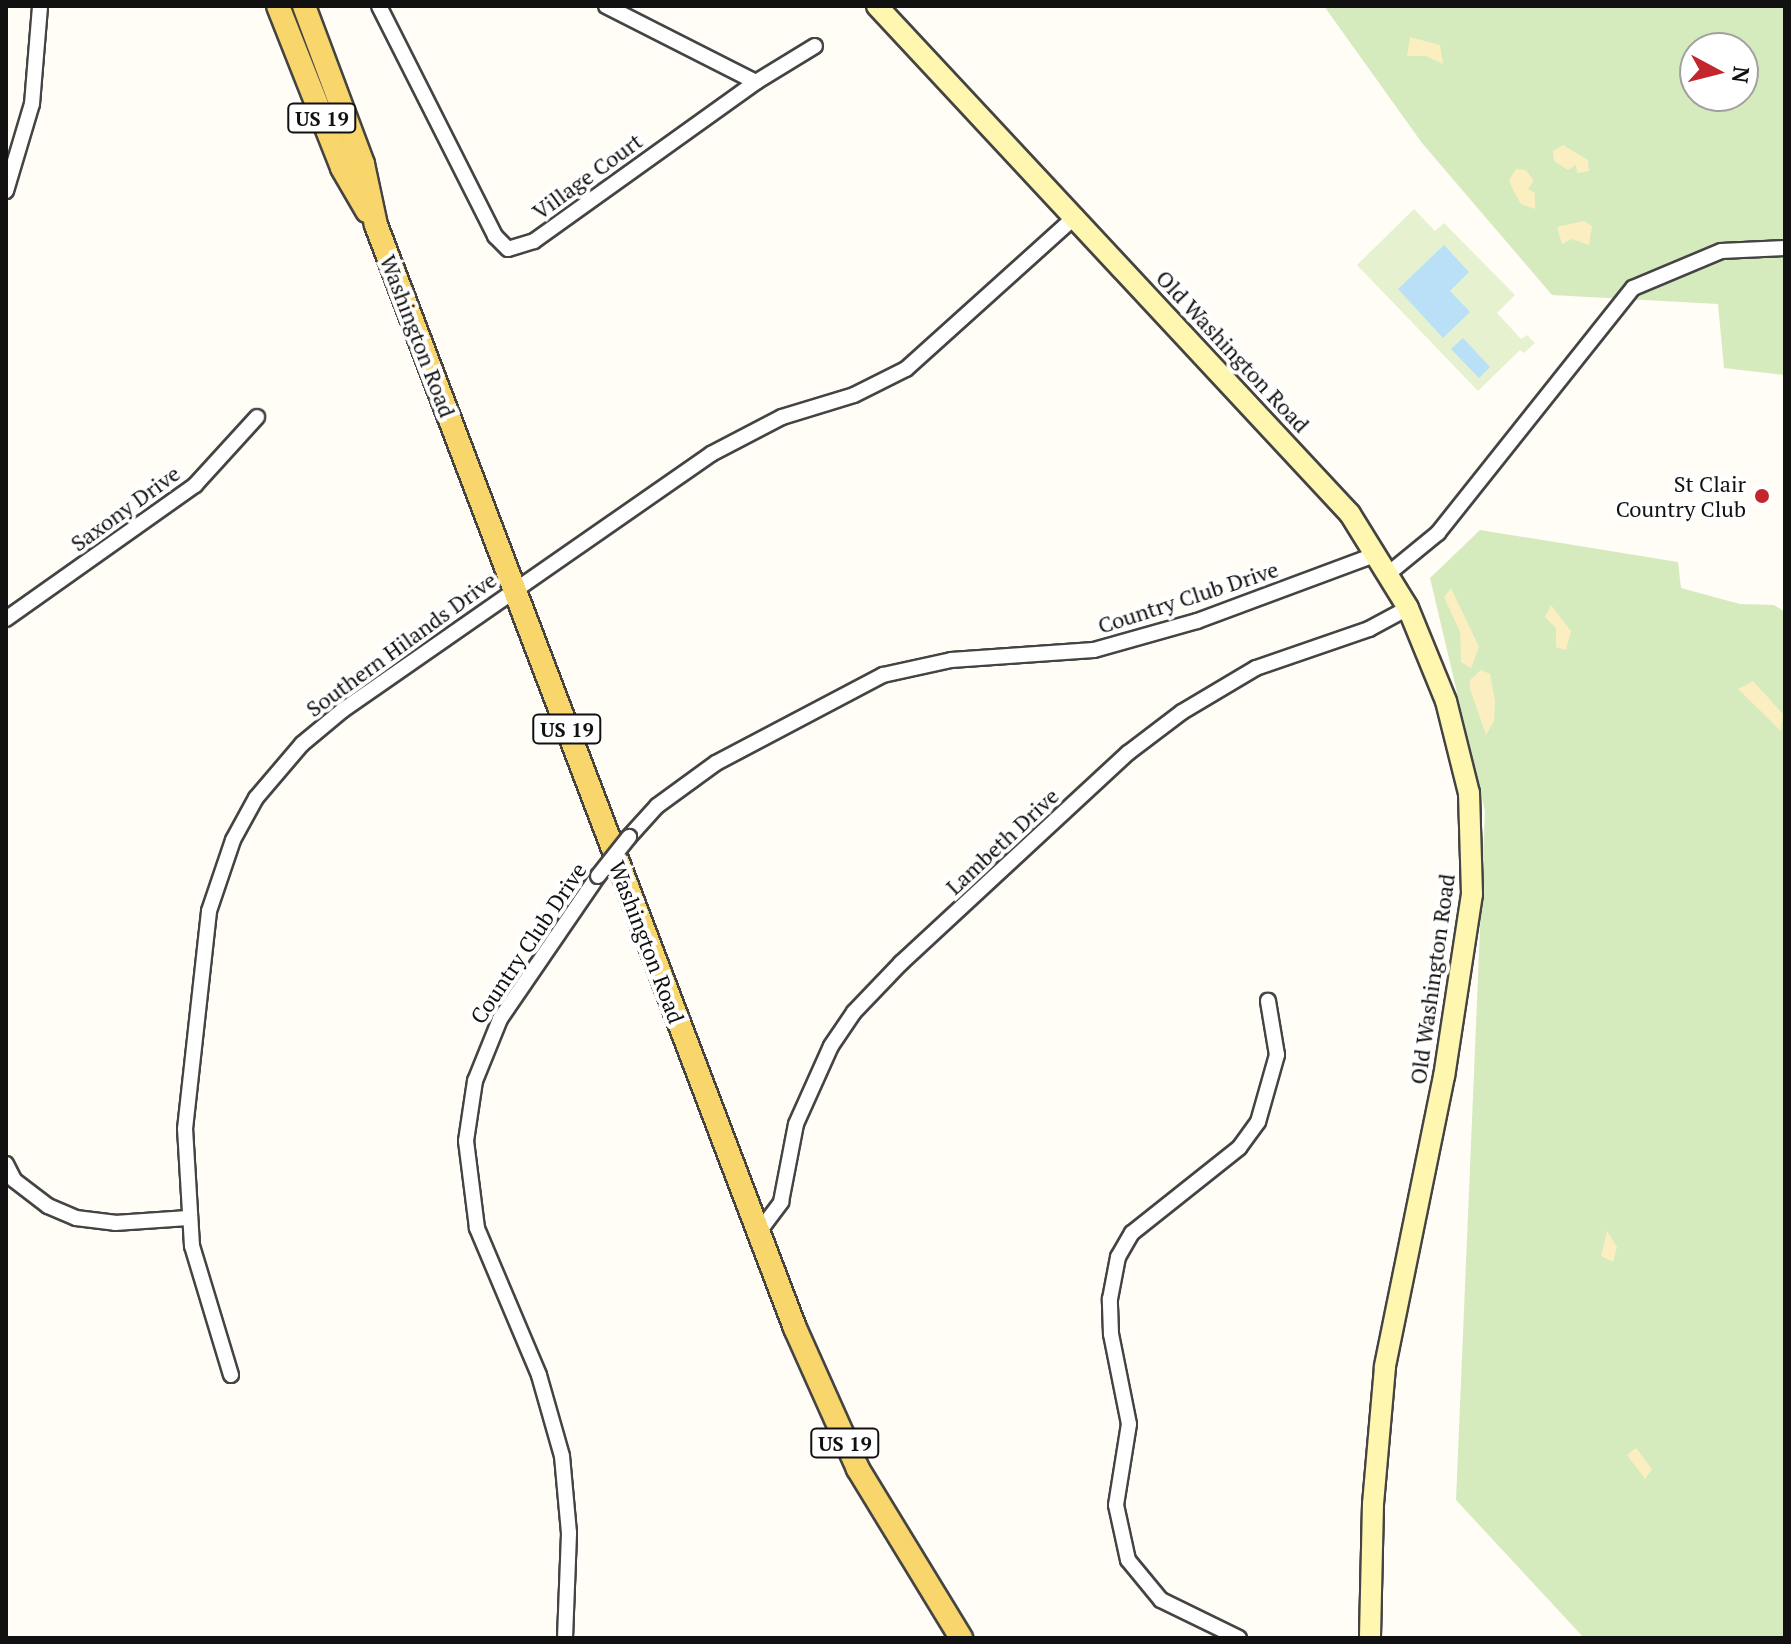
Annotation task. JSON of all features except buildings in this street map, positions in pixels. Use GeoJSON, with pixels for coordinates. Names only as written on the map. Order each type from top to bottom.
{"type":"FeatureCollection","features":[{"type":"Feature","properties":{"kind":"main road","name":"Washington Road"},"geometry":{"type":"LineString","coordinates":[[278,6],[342,168],[376,225]]}},
{"type":"Feature","properties":{"kind":"main road","name":"Washington Road"},"geometry":{"type":"LineString","coordinates":[[304,6],[363,164],[376,225],[758,1233],[858,1469],[961,1638]]}},
{"type":"Feature","properties":{"kind":"street"},"geometry":{"type":"LineString","coordinates":[[6,191],[32,104],[40,6]]}},
{"type":"Feature","properties":{"kind":"street","name":"Village Court"},"geometry":{"type":"LineString","coordinates":[[379,6],[495,236],[508,249],[534,241],[756,82],[815,46]]}},
{"type":"Feature","properties":{"kind":"street"},"geometry":{"type":"LineString","coordinates":[[606,6],[756,82]]}},
{"type":"Feature","properties":{"kind":"street","name":"Old Washington Road"},"geometry":{"type":"LineString","coordinates":[[877,6],[1076,216],[1350,514],[1408,608],[1446,701],[1469,793],[1472,894],[1444,1076],[1385,1367],[1373,1504],[1370,1638]]}},
{"type":"Feature","properties":{"kind":"street","name":"Southern Hilands Drive"},"geometry":{"type":"LineString","coordinates":[[231,1375],[198,1271],[188,1218],[185,1129],[206,930],[220,873],[244,818],[269,781],[322,726],[736,439],[782,417],[854,395],[906,369],[1076,216]]}},
{"type":"Feature","properties":{"kind":"street"},"geometry":{"type":"LineString","coordinates":[[1388,574],[1438,533],[1633,288],[1721,251],[1785,248]]}},
{"type":"Feature","properties":{"kind":"street","name":"Saxony Drive"},"geometry":{"type":"LineString","coordinates":[[6,619],[195,485],[257,417]]}},
{"type":"Feature","properties":{"kind":"street","name":"Country Club Drive"},"geometry":{"type":"LineString","coordinates":[[565,1638],[569,1521],[562,1456],[539,1375],[477,1228],[466,1141],[485,1048],[532,968],[598,876],[664,800],[716,763],[883,675],[951,660],[1094,650],[1197,621],[1377,554]]}},
{"type":"Feature","properties":{"kind":"street","name":"Lambeth Drive"},"geometry":{"type":"LineString","coordinates":[[758,1233],[781,1202],[796,1124],[818,1072],[854,1012],[901,963],[1128,753],[1182,712],[1256,668],[1369,629],[1408,608]]}},
{"type":"Feature","properties":{"kind":"street"},"geometry":{"type":"LineString","coordinates":[[1239,1638],[1161,1600],[1128,1560],[1116,1505],[1129,1424],[1111,1334],[1110,1299],[1118,1257],[1132,1233],[1239,1148],[1258,1122],[1277,1055],[1268,1001]]}},
{"type":"Feature","properties":{"kind":"street"},"geometry":{"type":"LineString","coordinates":[[6,1164],[14,1180],[37,1198],[76,1218],[115,1223],[188,1218]]}},
{"type":"Feature","properties":{"kind":"green space"},"geometry":{"type":"Polygon","coordinates":[[[1324,6],[1785,6],[1785,375],[1724,368],[1718,304],[1552,295],[1422,143],[1324,6]]]}},
{"type":"Feature","properties":{"kind":"green space"},"geometry":{"type":"Polygon","coordinates":[[[1414,209],[1435,231],[1444,223],[1515,295],[1497,313],[1521,339],[1527,335],[1535,343],[1524,353],[1520,350],[1478,391],[1357,265],[1414,209]]]}},
{"type":"Feature","properties":{"kind":"green space"},"geometry":{"type":"Polygon","coordinates":[[[1480,530],[1678,562],[1681,588],[1740,604],[1774,605],[1785,612],[1785,1638],[1584,1638],[1456,1500],[1485,811],[1430,578],[1480,530]]]}},
{"type":"Feature","properties":{"kind":"sand"},"geometry":{"type":"Polygon","coordinates":[[[1410,37],[1440,45],[1443,64],[1426,56],[1407,56],[1410,37]]]}},
{"type":"Feature","properties":{"kind":"sand"},"geometry":{"type":"Polygon","coordinates":[[[1563,145],[1588,160],[1589,171],[1577,173],[1576,165],[1568,170],[1554,161],[1553,151],[1563,145]]]}},
{"type":"Feature","properties":{"kind":"sand"},"geometry":{"type":"Polygon","coordinates":[[[1516,169],[1526,170],[1534,181],[1528,189],[1535,193],[1535,209],[1521,204],[1513,190],[1509,180],[1516,169]]]}},
{"type":"Feature","properties":{"kind":"sand"},"geometry":{"type":"Polygon","coordinates":[[[1584,221],[1592,226],[1589,245],[1572,239],[1562,244],[1557,227],[1584,221]]]}},
{"type":"Feature","properties":{"kind":"sand"},"geometry":{"type":"Polygon","coordinates":[[[1451,588],[1479,647],[1471,668],[1461,662],[1460,632],[1444,597],[1451,588]]]}},
{"type":"Feature","properties":{"kind":"sand"},"geometry":{"type":"Polygon","coordinates":[[[1551,605],[1571,631],[1566,650],[1556,647],[1556,628],[1545,617],[1551,605]]]}},
{"type":"Feature","properties":{"kind":"sand"},"geometry":{"type":"Polygon","coordinates":[[[1481,670],[1490,674],[1495,701],[1494,721],[1486,735],[1470,689],[1470,680],[1481,670]]]}},
{"type":"Feature","properties":{"kind":"sand"},"geometry":{"type":"Polygon","coordinates":[[[1753,681],[1783,714],[1781,731],[1738,689],[1753,681]]]}},
{"type":"Feature","properties":{"kind":"sand"},"geometry":{"type":"Polygon","coordinates":[[[1607,1231],[1617,1247],[1613,1262],[1601,1256],[1607,1231]]]}},
{"type":"Feature","properties":{"kind":"sand"},"geometry":{"type":"Polygon","coordinates":[[[1636,1448],[1652,1469],[1645,1479],[1627,1455],[1636,1448]]]}},
{"type":"Feature","properties":{"kind":"water"},"geometry":{"type":"Polygon","coordinates":[[[1444,245],[1469,272],[1450,291],[1470,312],[1443,338],[1398,289],[1444,245]]]}},
{"type":"Feature","properties":{"kind":"water"},"geometry":{"type":"Polygon","coordinates":[[[1463,338],[1490,367],[1479,378],[1451,349],[1463,338]]]}},
{"type":"Feature","properties":{"kind":"place","name":"St Clair Country Club"},"geometry":{"type":"Point","coordinates":[1762,496]}}]}
